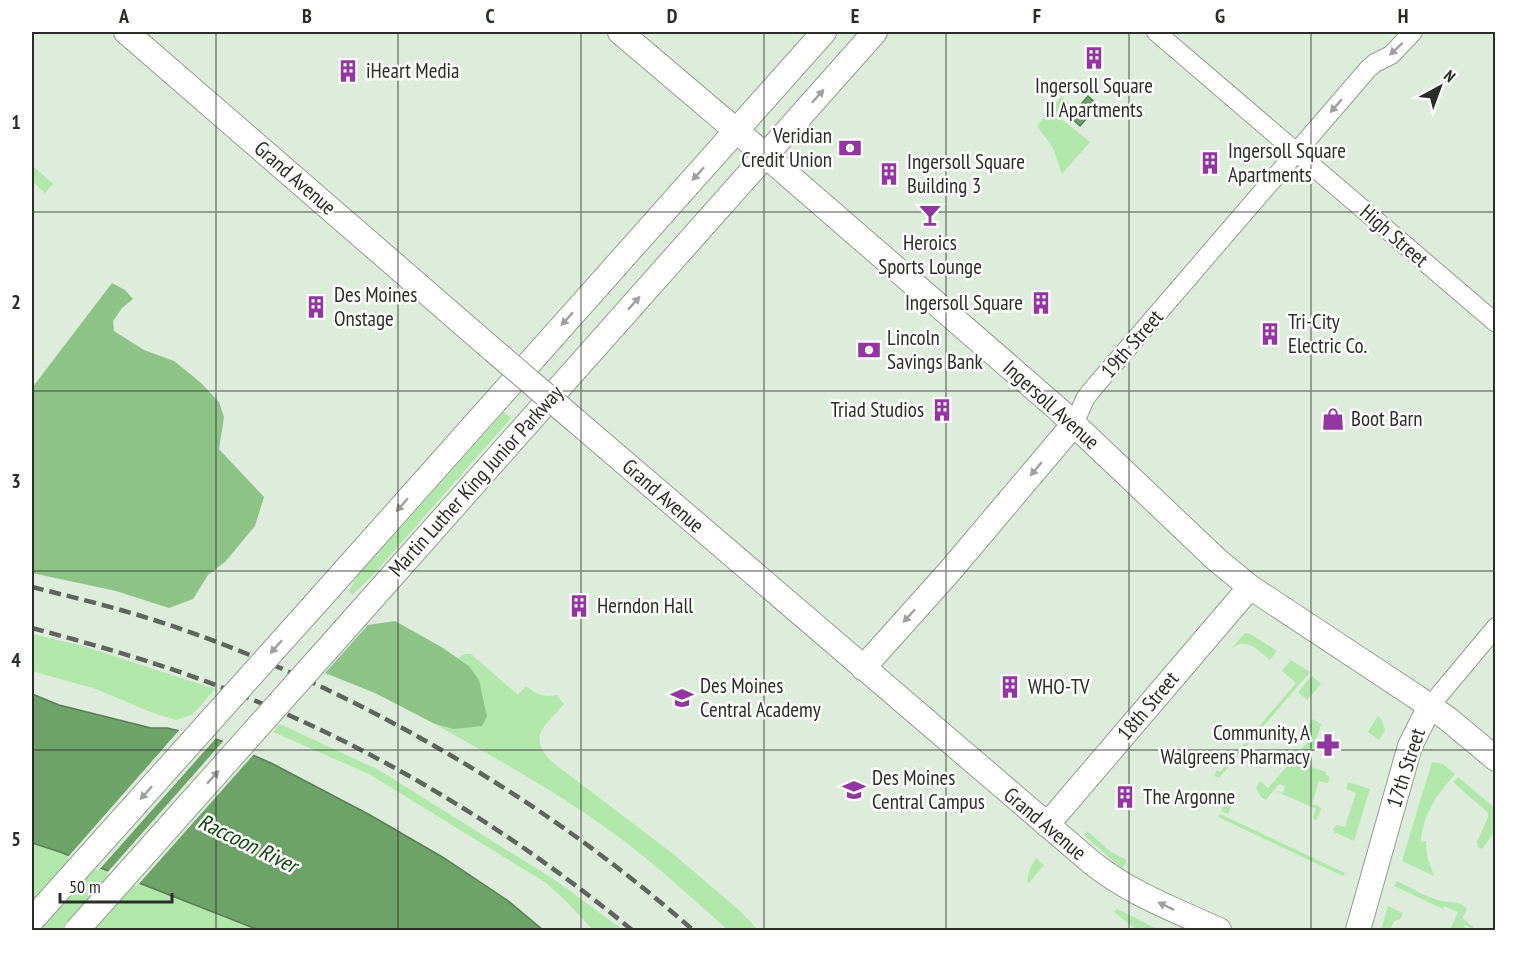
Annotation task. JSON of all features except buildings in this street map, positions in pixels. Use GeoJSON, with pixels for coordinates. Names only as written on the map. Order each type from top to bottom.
{"type":"FeatureCollection","features":[{"type":"Feature","properties":{"kind":"main road","name":"Grand Avenue"},"geometry":{"type":"LineString","coordinates":[[126,32],[1091,862],[1120,884],[1219,930]]}},
{"type":"Feature","properties":{"kind":"main road","name":"Ingersoll Avenue"},"geometry":{"type":"LineString","coordinates":[[620,32],[1074,424],[1217,560],[1250,587],[1430,706],[1496,759]]}},
{"type":"Feature","properties":{"kind":"main road","name":"Martin Luther King Junior Parkway"},"geometry":{"type":"LineString","coordinates":[[32,920],[824,32]]}},
{"type":"Feature","properties":{"kind":"main road","name":"Martin Luther King Junior Parkway"},"geometry":{"type":"LineString","coordinates":[[77,930],[875,32]]}},
{"type":"Feature","properties":{"kind":"main road","name":"19th Street"},"geometry":{"type":"LineString","coordinates":[[863,668],[949,572],[1074,424]]}},
{"type":"Feature","properties":{"kind":"main road","name":"18th Street"},"geometry":{"type":"LineString","coordinates":[[1047,825],[1250,587]]}},
{"type":"Feature","properties":{"kind":"main road","name":"17th Street"},"geometry":{"type":"LineString","coordinates":[[1358,930],[1410,746],[1430,706]]}},
{"type":"Feature","properties":{"kind":"street","name":"High Street"},"geometry":{"type":"LineString","coordinates":[[1156,32],[1496,323]]}},
{"type":"Feature","properties":{"kind":"street","name":"19th Street"},"geometry":{"type":"LineString","coordinates":[[1074,424],[1090,392],[1368,69],[1391,55],[1413,32]]}},
{"type":"Feature","properties":{"kind":"street","name":"17th Street"},"geometry":{"type":"LineString","coordinates":[[1430,706],[1496,627]]}},
{"type":"Feature","properties":{"kind":"shaded area"},"geometry":{"type":"Polygon","coordinates":[[[1061,97],[1070,104],[1059,117],[1090,142],[1062,174],[1053,148],[1037,126],[1061,97]]]}},
{"type":"Feature","properties":{"kind":"shaded area"},"geometry":{"type":"Polygon","coordinates":[[[32,165],[53,184],[45,193],[32,181],[32,165]]]}},
{"type":"Feature","properties":{"kind":"shaded area"},"geometry":{"type":"Polygon","coordinates":[[[112,283],[125,290],[133,299],[122,308],[113,321],[114,331],[144,350],[174,361],[200,382],[219,402],[224,417],[219,449],[264,497],[255,526],[225,562],[208,575],[193,599],[169,608],[116,591],[32,573],[32,388],[112,283]]]}},
{"type":"Feature","properties":{"kind":"shaded area"},"geometry":{"type":"Polygon","coordinates":[[[504,412],[511,418],[372,576],[353,594],[349,591],[358,575],[504,412]]]}},
{"type":"Feature","properties":{"kind":"shaded area"},"geometry":{"type":"Polygon","coordinates":[[[395,621],[443,648],[469,666],[479,680],[487,716],[482,726],[453,729],[435,724],[375,693],[325,673],[368,625],[395,621]]]}},
{"type":"Feature","properties":{"kind":"shaded area"},"geometry":{"type":"Polygon","coordinates":[[[1245,633],[1277,651],[1270,660],[1247,644],[1236,645],[1231,649],[1245,633]]]}},
{"type":"Feature","properties":{"kind":"shaded area"},"geometry":{"type":"Polygon","coordinates":[[[32,634],[83,646],[215,689],[192,715],[176,720],[96,689],[32,671],[32,634]]]}},
{"type":"Feature","properties":{"kind":"shaded area"},"geometry":{"type":"Polygon","coordinates":[[[471,654],[518,695],[526,686],[540,695],[557,695],[564,704],[542,731],[540,745],[544,753],[552,762],[672,853],[739,910],[758,930],[728,930],[616,835],[527,777],[435,724],[453,729],[487,716],[483,698],[469,666],[458,658],[471,654]]]}},
{"type":"Feature","properties":{"kind":"shaded area"},"geometry":{"type":"Polygon","coordinates":[[[1291,660],[1310,672],[1219,778],[1214,776],[1217,770],[1220,772],[1296,683],[1282,671],[1291,660]]]}},
{"type":"Feature","properties":{"kind":"shaded area"},"geometry":{"type":"Polygon","coordinates":[[[1312,676],[1321,684],[1307,700],[1298,692],[1312,676]]]}},
{"type":"Feature","properties":{"kind":"shaded area"},"geometry":{"type":"Polygon","coordinates":[[[1378,716],[1385,730],[1379,740],[1368,732],[1378,716]]]}},
{"type":"Feature","properties":{"kind":"shaded area"},"geometry":{"type":"Polygon","coordinates":[[[1313,719],[1321,724],[1308,766],[1326,772],[1326,775],[1330,777],[1328,783],[1319,781],[1312,804],[1321,809],[1315,820],[1313,817],[1316,809],[1278,792],[1283,793],[1285,786],[1279,784],[1266,800],[1261,797],[1256,788],[1260,781],[1268,788],[1312,737],[1305,731],[1313,719]]]}},
{"type":"Feature","properties":{"kind":"shaded area"},"geometry":{"type":"Polygon","coordinates":[[[280,724],[379,770],[555,880],[623,930],[593,930],[546,883],[369,774],[273,732],[280,724]]]}},
{"type":"Feature","properties":{"kind":"shaded area"},"geometry":{"type":"Polygon","coordinates":[[[1432,762],[1443,764],[1455,774],[1432,805],[1422,832],[1421,842],[1426,841],[1427,856],[1434,876],[1402,861],[1432,762]]]}},
{"type":"Feature","properties":{"kind":"shaded area"},"geometry":{"type":"Polygon","coordinates":[[[1458,777],[1495,808],[1495,832],[1482,849],[1478,847],[1477,842],[1488,813],[1453,782],[1458,777]]]}},
{"type":"Feature","properties":{"kind":"shaded area"},"geometry":{"type":"Polygon","coordinates":[[[1348,782],[1370,789],[1354,841],[1334,832],[1333,829],[1337,825],[1345,827],[1356,793],[1346,789],[1348,782]]]}},
{"type":"Feature","properties":{"kind":"shaded area"},"geometry":{"type":"Polygon","coordinates":[[[1230,792],[1236,795],[1228,814],[1221,811],[1230,792]]]}},
{"type":"Feature","properties":{"kind":"shaded area"},"geometry":{"type":"Polygon","coordinates":[[[1220,814],[1345,873],[1343,876],[1218,817],[1220,814]]]}},
{"type":"Feature","properties":{"kind":"shaded area"},"geometry":{"type":"Polygon","coordinates":[[[1087,831],[1111,852],[1127,860],[1123,868],[1084,835],[1087,831]]]}},
{"type":"Feature","properties":{"kind":"shaded area"},"geometry":{"type":"Polygon","coordinates":[[[32,843],[60,852],[259,930],[32,930],[32,843]]]}},
{"type":"Feature","properties":{"kind":"shaded area"},"geometry":{"type":"Polygon","coordinates":[[[1036,858],[1044,865],[1028,884],[1029,871],[1036,858]]]}},
{"type":"Feature","properties":{"kind":"shaded area"},"geometry":{"type":"Polygon","coordinates":[[[1397,881],[1435,899],[1463,906],[1467,909],[1462,918],[1477,930],[1465,925],[1468,930],[1450,930],[1458,912],[1444,906],[1443,909],[1394,886],[1397,881]]]}},
{"type":"Feature","properties":{"kind":"shaded area"},"geometry":{"type":"Polygon","coordinates":[[[1388,906],[1403,913],[1400,919],[1394,921],[1390,930],[1381,930],[1388,906]]]}},
{"type":"Feature","properties":{"kind":"shaded area"},"geometry":{"type":"Polygon","coordinates":[[[1117,909],[1159,930],[1137,930],[1114,912],[1117,909]]]}},
{"type":"Feature","properties":{"kind":"water"},"geometry":{"type":"Polygon","coordinates":[[[1088,96],[1098,105],[1080,126],[1070,117],[1088,96]]]}},
{"type":"Feature","properties":{"kind":"water","name":"Raccoon River"},"geometry":{"type":"Polygon","coordinates":[[[32,694],[59,705],[151,728],[167,728],[219,740],[271,763],[370,815],[444,858],[507,900],[543,930],[259,930],[32,843],[32,694]]]}},
{"type":"Feature","properties":{"kind":"pier"},"geometry":{"type":"Polygon","coordinates":[[[181,728],[217,737],[98,871],[67,858],[181,728]]]}},
{"type":"Feature","properties":{"kind":"pier"},"geometry":{"type":"Polygon","coordinates":[[[225,739],[255,753],[137,886],[106,874],[225,739]]]}},
{"type":"Feature","properties":{"kind":"railway"},"geometry":{"type":"LineString","coordinates":[[32,587],[185,630],[275,666],[363,707],[431,744],[548,817],[622,871],[693,930]]}},
{"type":"Feature","properties":{"kind":"railway"},"geometry":{"type":"LineString","coordinates":[[32,628],[132,656],[182,673],[231,691],[338,738],[441,795],[491,826],[539,859],[632,930]]}},
{"type":"Feature","properties":{"kind":"place","name":"Ingersoll Square II Apartments"},"geometry":{"type":"Point","coordinates":[1094,58]}},
{"type":"Feature","properties":{"kind":"place","name":"iHeart Media"},"geometry":{"type":"Point","coordinates":[348,71]}},
{"type":"Feature","properties":{"kind":"place","name":"Veridian Credit Union"},"geometry":{"type":"Point","coordinates":[850,148]}},
{"type":"Feature","properties":{"kind":"place","name":"Ingersoll Square Apartments"},"geometry":{"type":"Point","coordinates":[1210,163]}},
{"type":"Feature","properties":{"kind":"place","name":"Ingersoll Square Building 3"},"geometry":{"type":"Point","coordinates":[889,174]}},
{"type":"Feature","properties":{"kind":"place","name":"Heroics Sports Lounge"},"geometry":{"type":"Point","coordinates":[930,215]}},
{"type":"Feature","properties":{"kind":"place","name":"Ingersoll Square"},"geometry":{"type":"Point","coordinates":[1041,303]}},
{"type":"Feature","properties":{"kind":"place","name":"Des Moines Onstage"},"geometry":{"type":"Point","coordinates":[316,307]}},
{"type":"Feature","properties":{"kind":"place","name":"Tri-City Electric Co."},"geometry":{"type":"Point","coordinates":[1270,334]}},
{"type":"Feature","properties":{"kind":"place","name":"Lincoln Savings Bank"},"geometry":{"type":"Point","coordinates":[869,350]}},
{"type":"Feature","properties":{"kind":"place","name":"Triad Studios"},"geometry":{"type":"Point","coordinates":[942,410]}},
{"type":"Feature","properties":{"kind":"place","name":"Boot Barn"},"geometry":{"type":"Point","coordinates":[1333,419]}},
{"type":"Feature","properties":{"kind":"place","name":"Herndon Hall"},"geometry":{"type":"Point","coordinates":[579,606]}},
{"type":"Feature","properties":{"kind":"place","name":"WHO-TV"},"geometry":{"type":"Point","coordinates":[1010,687]}},
{"type":"Feature","properties":{"kind":"place","name":"Des Moines Central Academy"},"geometry":{"type":"Point","coordinates":[682,698]}},
{"type":"Feature","properties":{"kind":"place","name":"Community, A Walgreens Pharmacy"},"geometry":{"type":"Point","coordinates":[1328,745]}},
{"type":"Feature","properties":{"kind":"place","name":"Des Moines Central Campus"},"geometry":{"type":"Point","coordinates":[854,790]}},
{"type":"Feature","properties":{"kind":"place","name":"The Argonne"},"geometry":{"type":"Point","coordinates":[1125,797]}}]}
